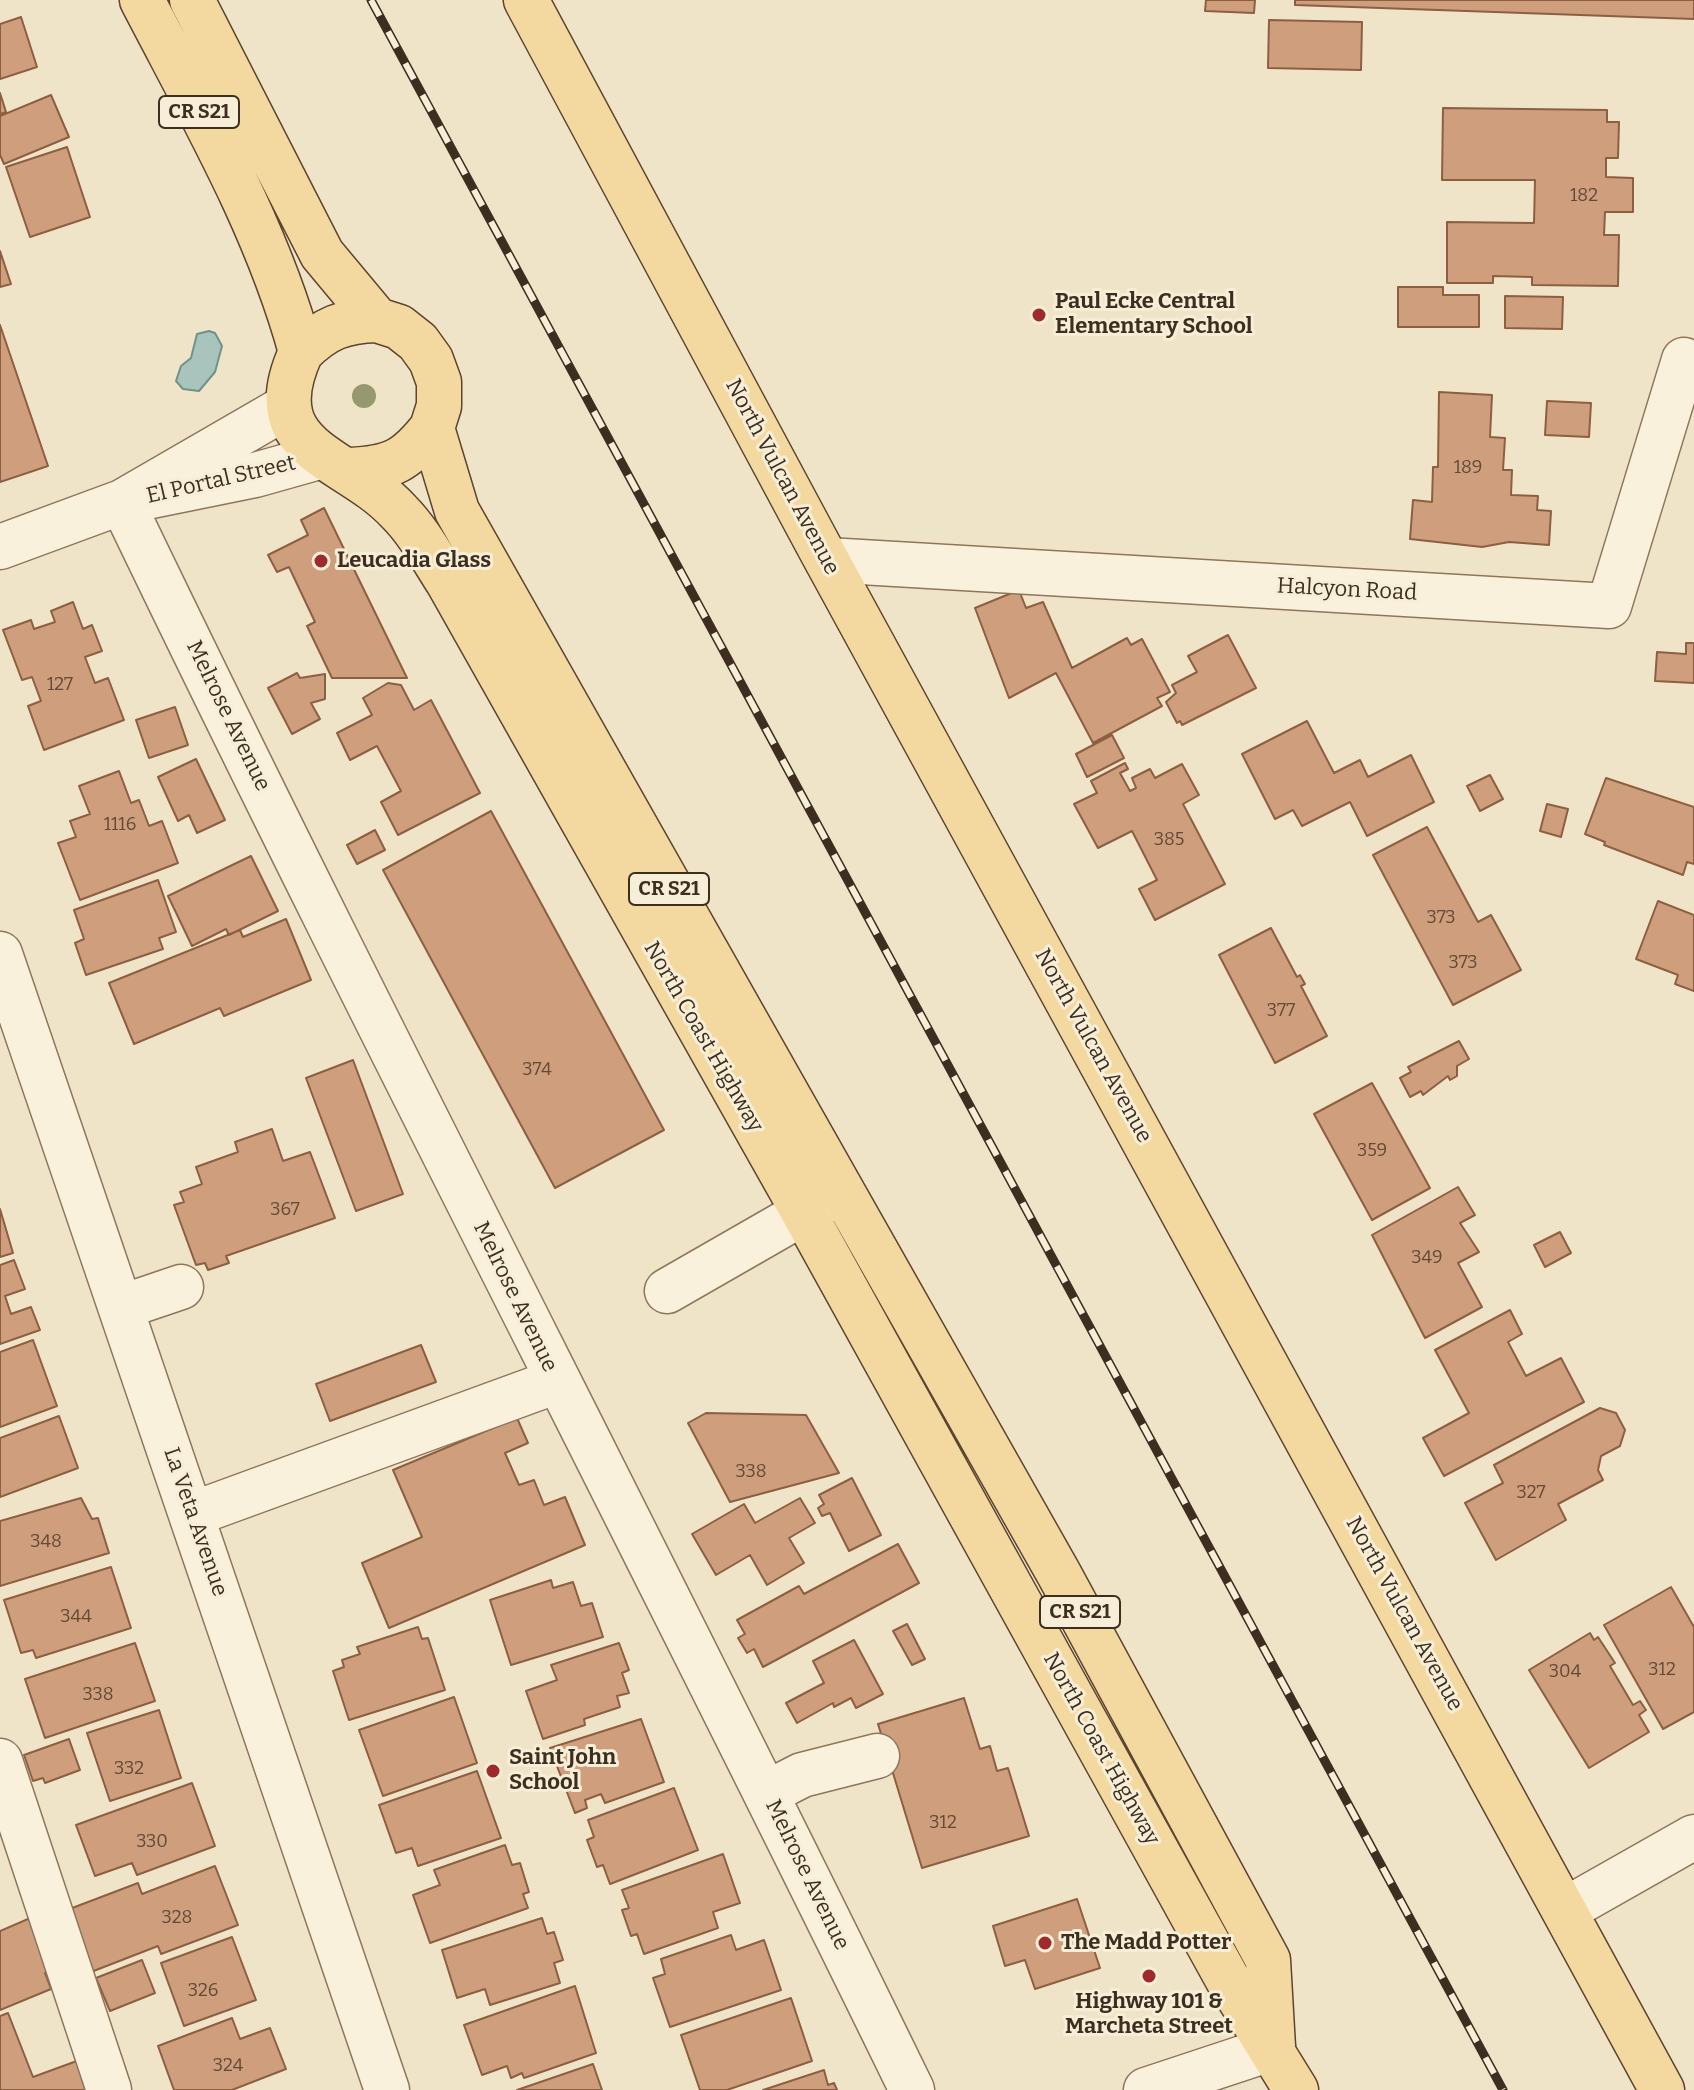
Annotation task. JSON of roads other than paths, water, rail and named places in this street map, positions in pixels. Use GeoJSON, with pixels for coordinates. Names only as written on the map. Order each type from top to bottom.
{"type":"FeatureCollection","features":[{"type":"Feature","properties":{"kind":"main road","name":"CR S21"},"geometry":{"type":"LineString","coordinates":[[142,0],[256,224],[287,299],[301,352]]}},
{"type":"Feature","properties":{"kind":"main road","name":"North Coast Highway"},"geometry":{"type":"LineString","coordinates":[[192,0],[314,240],[377,320],[399,327],[418,342],[431,360],[439,382],[439,406],[432,428],[457,511],[497,587],[1059,1574],[1268,1960],[1273,2048]]}},
{"type":"Feature","properties":{"kind":"main road","name":"North Vulcan Avenue"},"geometry":{"type":"LineString","coordinates":[[526,0],[827,560],[1662,2090]]}},
{"type":"Feature","properties":{"kind":"main road"},"geometry":{"type":"LineString","coordinates":[[288,406],[289,377],[301,352],[322,332],[335,326],[348,321],[377,320]]}},
{"type":"Feature","properties":{"kind":"main road","name":"North Coast Highway"},"geometry":{"type":"LineString","coordinates":[[288,406],[304,442],[400,512],[448,582],[804,1213],[1228,1980],[1273,2048],[1296,2090]]}},
{"type":"Feature","properties":{"kind":"main road"},"geometry":{"type":"LineString","coordinates":[[334,463],[382,468],[412,454],[432,428]]}},
{"type":"Feature","properties":{"kind":"street","name":"Halcyon Road"},"geometry":{"type":"LineString","coordinates":[[827,560],[1609,606],[1684,360]]}},
{"type":"Feature","properties":{"kind":"street","name":"El Portal Street"},"geometry":{"type":"LineString","coordinates":[[122,502],[288,406]]}},
{"type":"Feature","properties":{"kind":"street","name":"El Portal Street"},"geometry":{"type":"LineString","coordinates":[[0,547],[122,502],[255,475],[334,463]]}},
{"type":"Feature","properties":{"kind":"street","name":"Melrose Avenue"},"geometry":{"type":"LineString","coordinates":[[122,502],[557,1381],[767,1793],[912,2090]]}},
{"type":"Feature","properties":{"kind":"street","name":"La Veta Avenue"},"geometry":{"type":"LineString","coordinates":[[0,954],[387,2090]]}},
{"type":"Feature","properties":{"kind":"street"},"geometry":{"type":"LineString","coordinates":[[667,1291],[842,1191]]}},
{"type":"Feature","properties":{"kind":"street"},"geometry":{"type":"LineString","coordinates":[[122,1307],[181,1287]]}},
{"type":"Feature","properties":{"kind":"street"},"geometry":{"type":"LineString","coordinates":[[193,1514],[557,1381]]}},
{"type":"Feature","properties":{"kind":"street"},"geometry":{"type":"LineString","coordinates":[[767,1793],[802,1775],[877,1756]]}},
{"type":"Feature","properties":{"kind":"street"},"geometry":{"type":"LineString","coordinates":[[0,1761],[109,2090]]}},
{"type":"Feature","properties":{"kind":"street"},"geometry":{"type":"LineString","coordinates":[[1565,1910],[1694,1837]]}},
{"type":"Feature","properties":{"kind":"street"},"geometry":{"type":"LineString","coordinates":[[1146,2090],[1273,2048]]}},
{"type":"Feature","properties":{"kind":"water"},"geometry":{"type":"Polygon","coordinates":[[[215,333],[222,346],[215,372],[199,391],[183,389],[176,381],[181,366],[191,358],[197,334],[215,333]]]}},
{"type":"Feature","properties":{"kind":"railway"},"geometry":{"type":"LineString","coordinates":[[371,0],[1503,2090]]}},
{"type":"Feature","properties":{"kind":"place","name":"Paul Ecke Central Elementary School"},"geometry":{"type":"Point","coordinates":[1039,315]}},
{"type":"Feature","properties":{"kind":"place","name":"Leucadia Glass"},"geometry":{"type":"Point","coordinates":[321,561]}},
{"type":"Feature","properties":{"kind":"place","name":"Saint John School"},"geometry":{"type":"Point","coordinates":[493,1771]}},
{"type":"Feature","properties":{"kind":"place","name":"The Madd Potter"},"geometry":{"type":"Point","coordinates":[1045,1943]}},
{"type":"Feature","properties":{"kind":"place","name":"Highway 101 & Marcheta Street"},"geometry":{"type":"Point","coordinates":[1149,1976]}}]}
